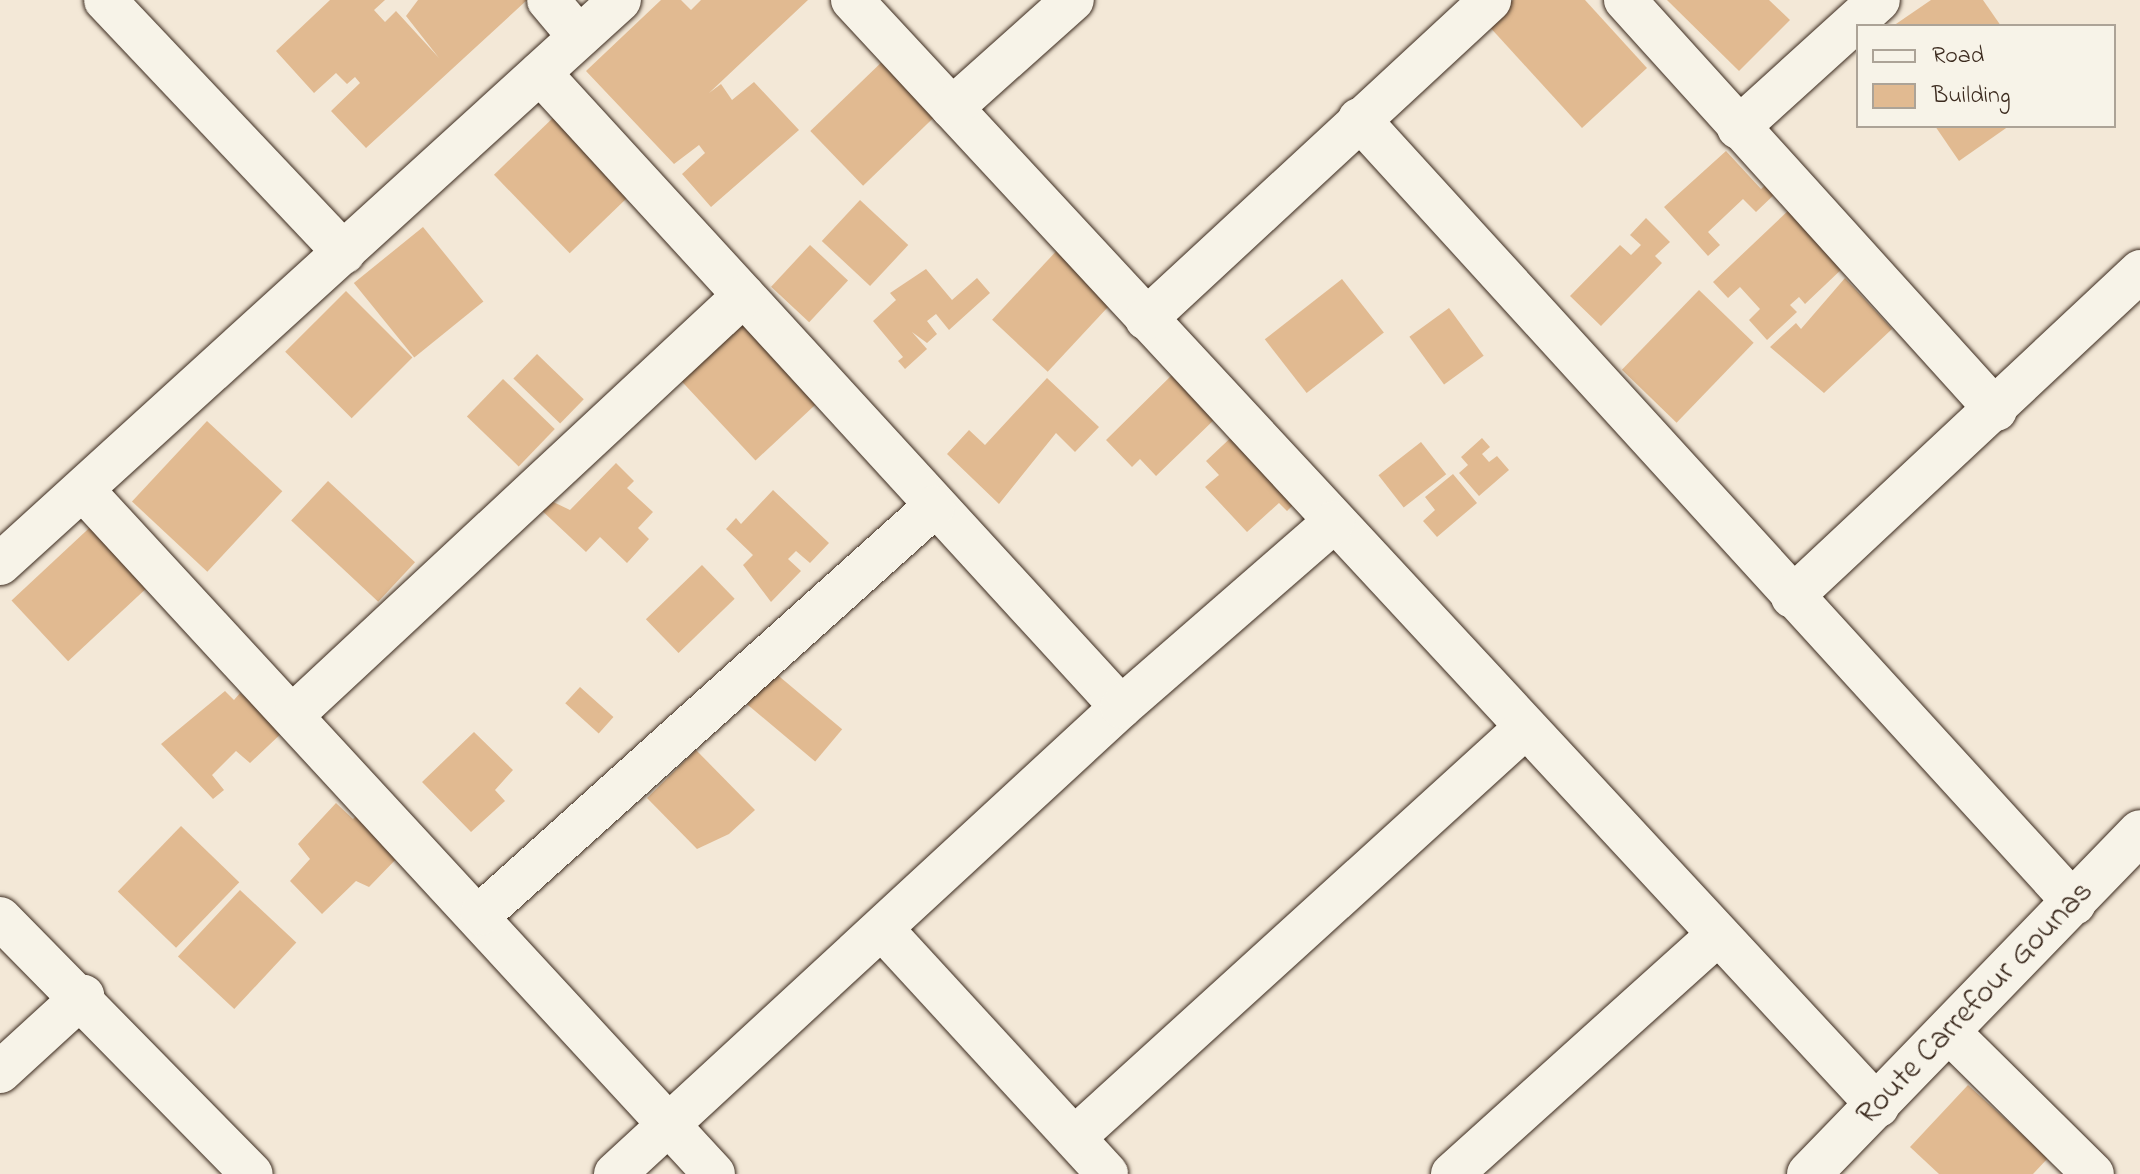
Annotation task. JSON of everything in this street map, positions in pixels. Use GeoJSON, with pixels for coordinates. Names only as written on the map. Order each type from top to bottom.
{"type":"FeatureCollection","features":[{"type":"Feature","properties":{"kind":"main road","name":"Route Carrefour Gounas"},"geometry":{"type":"LineString","coordinates":[[1809,1174],[2075,904],[2140,832]]}},
{"type":"Feature","properties":{"kind":"street"},"geometry":{"type":"LineString","coordinates":[[105,0],[344,253]]}},
{"type":"Feature","properties":{"kind":"street"},"geometry":{"type":"LineString","coordinates":[[548,0],[579,37]]}},
{"type":"Feature","properties":{"kind":"street"},"geometry":{"type":"LineString","coordinates":[[0,564],[84,491],[620,0]]}},
{"type":"Feature","properties":{"kind":"street"},"geometry":{"type":"LineString","coordinates":[[852,0],[1716,936],[1878,1106]]}},
{"type":"Feature","properties":{"kind":"street"},"geometry":{"type":"LineString","coordinates":[[952,108],[1073,0]]}},
{"type":"Feature","properties":{"kind":"street"},"geometry":{"type":"LineString","coordinates":[[1146,319],[1490,0]]}},
{"type":"Feature","properties":{"kind":"street"},"geometry":{"type":"LineString","coordinates":[[1625,0],[1996,410]]}},
{"type":"Feature","properties":{"kind":"street"},"geometry":{"type":"LineString","coordinates":[[1738,128],[1879,0]]}},
{"type":"Feature","properties":{"kind":"street"},"geometry":{"type":"LineString","coordinates":[[540,73],[934,507],[1121,707]]}},
{"type":"Feature","properties":{"kind":"street"},"geometry":{"type":"LineString","coordinates":[[1359,119],[2075,904]]}},
{"type":"Feature","properties":{"kind":"street"},"geometry":{"type":"LineString","coordinates":[[1792,597],[1996,410],[2140,271]]}},
{"type":"Feature","properties":{"kind":"street"},"geometry":{"type":"LineString","coordinates":[[295,713],[744,295]]}},
{"type":"Feature","properties":{"kind":"street"},"geometry":{"type":"LineString","coordinates":[[84,491],[481,914],[714,1174]]}},
{"type":"Feature","properties":{"kind":"street"},"geometry":{"type":"LineString","coordinates":[[481,914],[934,507]]}},
{"type":"Feature","properties":{"kind":"street"},"geometry":{"type":"LineString","coordinates":[[615,1174],[883,930],[1121,707],[1334,522]]}},
{"type":"Feature","properties":{"kind":"street"},"geometry":{"type":"LineString","coordinates":[[1075,1137],[1525,728]]}},
{"type":"Feature","properties":{"kind":"street"},"geometry":{"type":"LineString","coordinates":[[0,918],[83,996],[252,1174]]}},
{"type":"Feature","properties":{"kind":"street"},"geometry":{"type":"LineString","coordinates":[[883,930],[1107,1174]]}},
{"type":"Feature","properties":{"kind":"street"},"geometry":{"type":"LineString","coordinates":[[1452,1174],[1716,936]]}},
{"type":"Feature","properties":{"kind":"street"},"geometry":{"type":"LineString","coordinates":[[0,1072],[83,996]]}},
{"type":"Feature","properties":{"kind":"street"},"geometry":{"type":"LineString","coordinates":[[1949,1032],[2093,1174]]}},
{"type":"Feature","properties":{"kind":"building"},"geometry":{"type":"Polygon","coordinates":[[[330,0],[385,0],[374,10],[385,22],[396,11],[439,58],[406,16],[418,0],[527,0],[366,148],[331,111],[360,83],[355,77],[347,84],[336,73],[314,93],[276,51],[330,0]]]}},
{"type":"Feature","properties":{"kind":"building"},"geometry":{"type":"Polygon","coordinates":[[[661,0],[681,0],[691,10],[701,0],[808,0],[709,93],[721,84],[732,100],[754,82],[799,130],[711,207],[682,174],[705,153],[699,145],[674,164],[586,71],[661,0]]]}},
{"type":"Feature","properties":{"kind":"building"},"geometry":{"type":"Polygon","coordinates":[[[1513,0],[1585,0],[1647,68],[1582,128],[1487,24],[1513,0]]]}},
{"type":"Feature","properties":{"kind":"building"},"geometry":{"type":"Polygon","coordinates":[[[1667,0],[1769,0],[1790,20],[1739,71],[1667,0]]]}},
{"type":"Feature","properties":{"kind":"building"},"geometry":{"type":"Polygon","coordinates":[[[1931,0],[1983,0],[2000,24],[1896,24],[1931,0]]]}},
{"type":"Feature","properties":{"kind":"building"},"geometry":{"type":"Polygon","coordinates":[[[888,56],[941,111],[863,186],[810,131],[888,56]]]}},
{"type":"Feature","properties":{"kind":"building"},"geometry":{"type":"Polygon","coordinates":[[[558,113],[634,191],[570,253],[494,175],[558,113]]]}},
{"type":"Feature","properties":{"kind":"building"},"geometry":{"type":"Polygon","coordinates":[[[1936,128],[2006,128],[1959,161],[1936,128]]]}},
{"type":"Feature","properties":{"kind":"building"},"geometry":{"type":"Polygon","coordinates":[[[1726,151],[1761,189],[1771,180],[1779,190],[1756,212],[1743,199],[1708,232],[1720,245],[1708,256],[1664,207],[1726,151]]]}},
{"type":"Feature","properties":{"kind":"building"},"geometry":{"type":"Polygon","coordinates":[[[860,200],[908,245],[870,286],[822,241],[860,200]]]}},
{"type":"Feature","properties":{"kind":"building"},"geometry":{"type":"Polygon","coordinates":[[[1791,208],[1845,266],[1805,304],[1799,297],[1790,305],[1797,312],[1767,340],[1749,320],[1760,309],[1740,287],[1728,298],[1713,282],[1791,208]]]}},
{"type":"Feature","properties":{"kind":"building"},"geometry":{"type":"Polygon","coordinates":[[[1646,218],[1670,242],[1655,256],[1662,263],[1601,326],[1570,296],[1620,245],[1631,255],[1641,245],[1630,235],[1646,218]]]}},
{"type":"Feature","properties":{"kind":"building"},"geometry":{"type":"Polygon","coordinates":[[[423,227],[483,302],[414,358],[354,283],[423,227]]]}},
{"type":"Feature","properties":{"kind":"building"},"geometry":{"type":"Polygon","coordinates":[[[810,245],[848,280],[809,322],[771,287],[810,245]]]}},
{"type":"Feature","properties":{"kind":"building"},"geometry":{"type":"Polygon","coordinates":[[[1061,246],[1117,298],[1048,372],[992,320],[1061,246]]]}},
{"type":"Feature","properties":{"kind":"building"},"geometry":{"type":"Polygon","coordinates":[[[926,269],[952,300],[977,278],[990,293],[949,330],[936,314],[927,321],[937,334],[927,343],[912,332],[927,349],[905,369],[898,361],[903,357],[873,321],[896,300],[890,293],[926,269]]]}},
{"type":"Feature","properties":{"kind":"building"},"geometry":{"type":"Polygon","coordinates":[[[1845,278],[1892,329],[1824,393],[1770,347],[1796,323],[1801,329],[1845,278]]]}},
{"type":"Feature","properties":{"kind":"building"},"geometry":{"type":"Polygon","coordinates":[[[1342,279],[1384,333],[1307,393],[1265,339],[1342,279]]]}},
{"type":"Feature","properties":{"kind":"building"},"geometry":{"type":"Polygon","coordinates":[[[1699,290],[1754,343],[1677,423],[1622,370],[1699,290]]]}},
{"type":"Feature","properties":{"kind":"building"},"geometry":{"type":"Polygon","coordinates":[[[346,291],[412,357],[352,418],[285,352],[346,291]]]}},
{"type":"Feature","properties":{"kind":"building"},"geometry":{"type":"Polygon","coordinates":[[[1449,308],[1484,356],[1444,385],[1409,337],[1449,308]]]}},
{"type":"Feature","properties":{"kind":"building"},"geometry":{"type":"Polygon","coordinates":[[[747,318],[822,398],[755,461],[680,380],[747,318]]]}},
{"type":"Feature","properties":{"kind":"building"},"geometry":{"type":"Polygon","coordinates":[[[537,354],[584,399],[560,424],[513,378],[537,354]]]}},
{"type":"Feature","properties":{"kind":"building"},"geometry":{"type":"Polygon","coordinates":[[[1179,368],[1219,415],[1156,476],[1140,459],[1132,467],[1106,440],[1179,368]]]}},
{"type":"Feature","properties":{"kind":"building"},"geometry":{"type":"Polygon","coordinates":[[[1047,378],[1099,427],[1075,452],[1056,433],[999,504],[947,454],[969,430],[985,445],[1047,378]]]}},
{"type":"Feature","properties":{"kind":"building"},"geometry":{"type":"Polygon","coordinates":[[[503,379],[555,429],[519,466],[467,416],[503,379]]]}},
{"type":"Feature","properties":{"kind":"building"},"geometry":{"type":"Polygon","coordinates":[[[207,421],[282,491],[207,572],[132,501],[207,421]]]}},
{"type":"Feature","properties":{"kind":"building"},"geometry":{"type":"Polygon","coordinates":[[[1239,430],[1300,498],[1287,511],[1279,503],[1247,532],[1205,487],[1219,475],[1206,461],[1239,430]]]}},
{"type":"Feature","properties":{"kind":"building"},"geometry":{"type":"Polygon","coordinates":[[[1482,438],[1490,447],[1482,454],[1489,462],[1497,456],[1509,470],[1479,496],[1459,473],[1468,465],[1461,457],[1482,438]]]}},
{"type":"Feature","properties":{"kind":"building"},"geometry":{"type":"Polygon","coordinates":[[[1421,442],[1446,474],[1404,508],[1378,475],[1421,442]]]}},
{"type":"Feature","properties":{"kind":"building"},"geometry":{"type":"Polygon","coordinates":[[[616,463],[634,481],[627,488],[653,512],[638,528],[649,539],[627,563],[600,537],[586,552],[537,506],[545,498],[570,510],[616,463]]]}},
{"type":"Feature","properties":{"kind":"building"},"geometry":{"type":"Polygon","coordinates":[[[1453,474],[1477,503],[1437,537],[1423,521],[1435,510],[1425,497],[1453,474]]]}},
{"type":"Feature","properties":{"kind":"building"},"geometry":{"type":"Polygon","coordinates":[[[328,481],[415,562],[378,602],[291,520],[328,481]]]}},
{"type":"Feature","properties":{"kind":"building"},"geometry":{"type":"Polygon","coordinates":[[[773,490],[829,543],[810,563],[796,551],[788,559],[801,571],[771,602],[743,565],[753,555],[726,529],[736,518],[741,524],[773,490]]]}},
{"type":"Feature","properties":{"kind":"building"},"geometry":{"type":"Polygon","coordinates":[[[100,518],[157,579],[68,661],[12,601],[100,518]]]}},
{"type":"Feature","properties":{"kind":"building"},"geometry":{"type":"Polygon","coordinates":[[[702,565],[735,599],[679,653],[646,619],[702,565]]]}},
{"type":"Feature","properties":{"kind":"building"},"geometry":{"type":"Polygon","coordinates":[[[774,672],[842,729],[815,761],[747,704],[774,672]]]}},
{"type":"Feature","properties":{"kind":"building"},"geometry":{"type":"Polygon","coordinates":[[[580,687],[613,717],[599,733],[565,703],[580,687]]]}},
{"type":"Feature","properties":{"kind":"building"},"geometry":{"type":"Polygon","coordinates":[[[225,691],[234,700],[240,693],[286,729],[250,763],[236,751],[212,775],[224,790],[213,799],[161,744],[225,691]]]}},
{"type":"Feature","properties":{"kind":"building"},"geometry":{"type":"Polygon","coordinates":[[[474,732],[513,770],[495,790],[505,801],[471,832],[422,782],[474,732]]]}},
{"type":"Feature","properties":{"kind":"building"},"geometry":{"type":"Polygon","coordinates":[[[696,750],[755,810],[729,834],[697,849],[647,798],[696,750]]]}},
{"type":"Feature","properties":{"kind":"building"},"geometry":{"type":"Polygon","coordinates":[[[336,803],[353,819],[361,811],[401,854],[369,887],[356,881],[322,914],[290,881],[310,859],[298,844],[336,803]]]}},
{"type":"Feature","properties":{"kind":"building"},"geometry":{"type":"Polygon","coordinates":[[[181,826],[239,882],[176,948],[118,891],[181,826]]]}},
{"type":"Feature","properties":{"kind":"building"},"geometry":{"type":"Polygon","coordinates":[[[240,890],[296,943],[234,1009],[178,957],[240,890]]]}},
{"type":"Feature","properties":{"kind":"building"},"geometry":{"type":"Polygon","coordinates":[[[1968,1085],[2048,1158],[2033,1174],[1939,1174],[1910,1147],[1968,1085]]]}}]}
